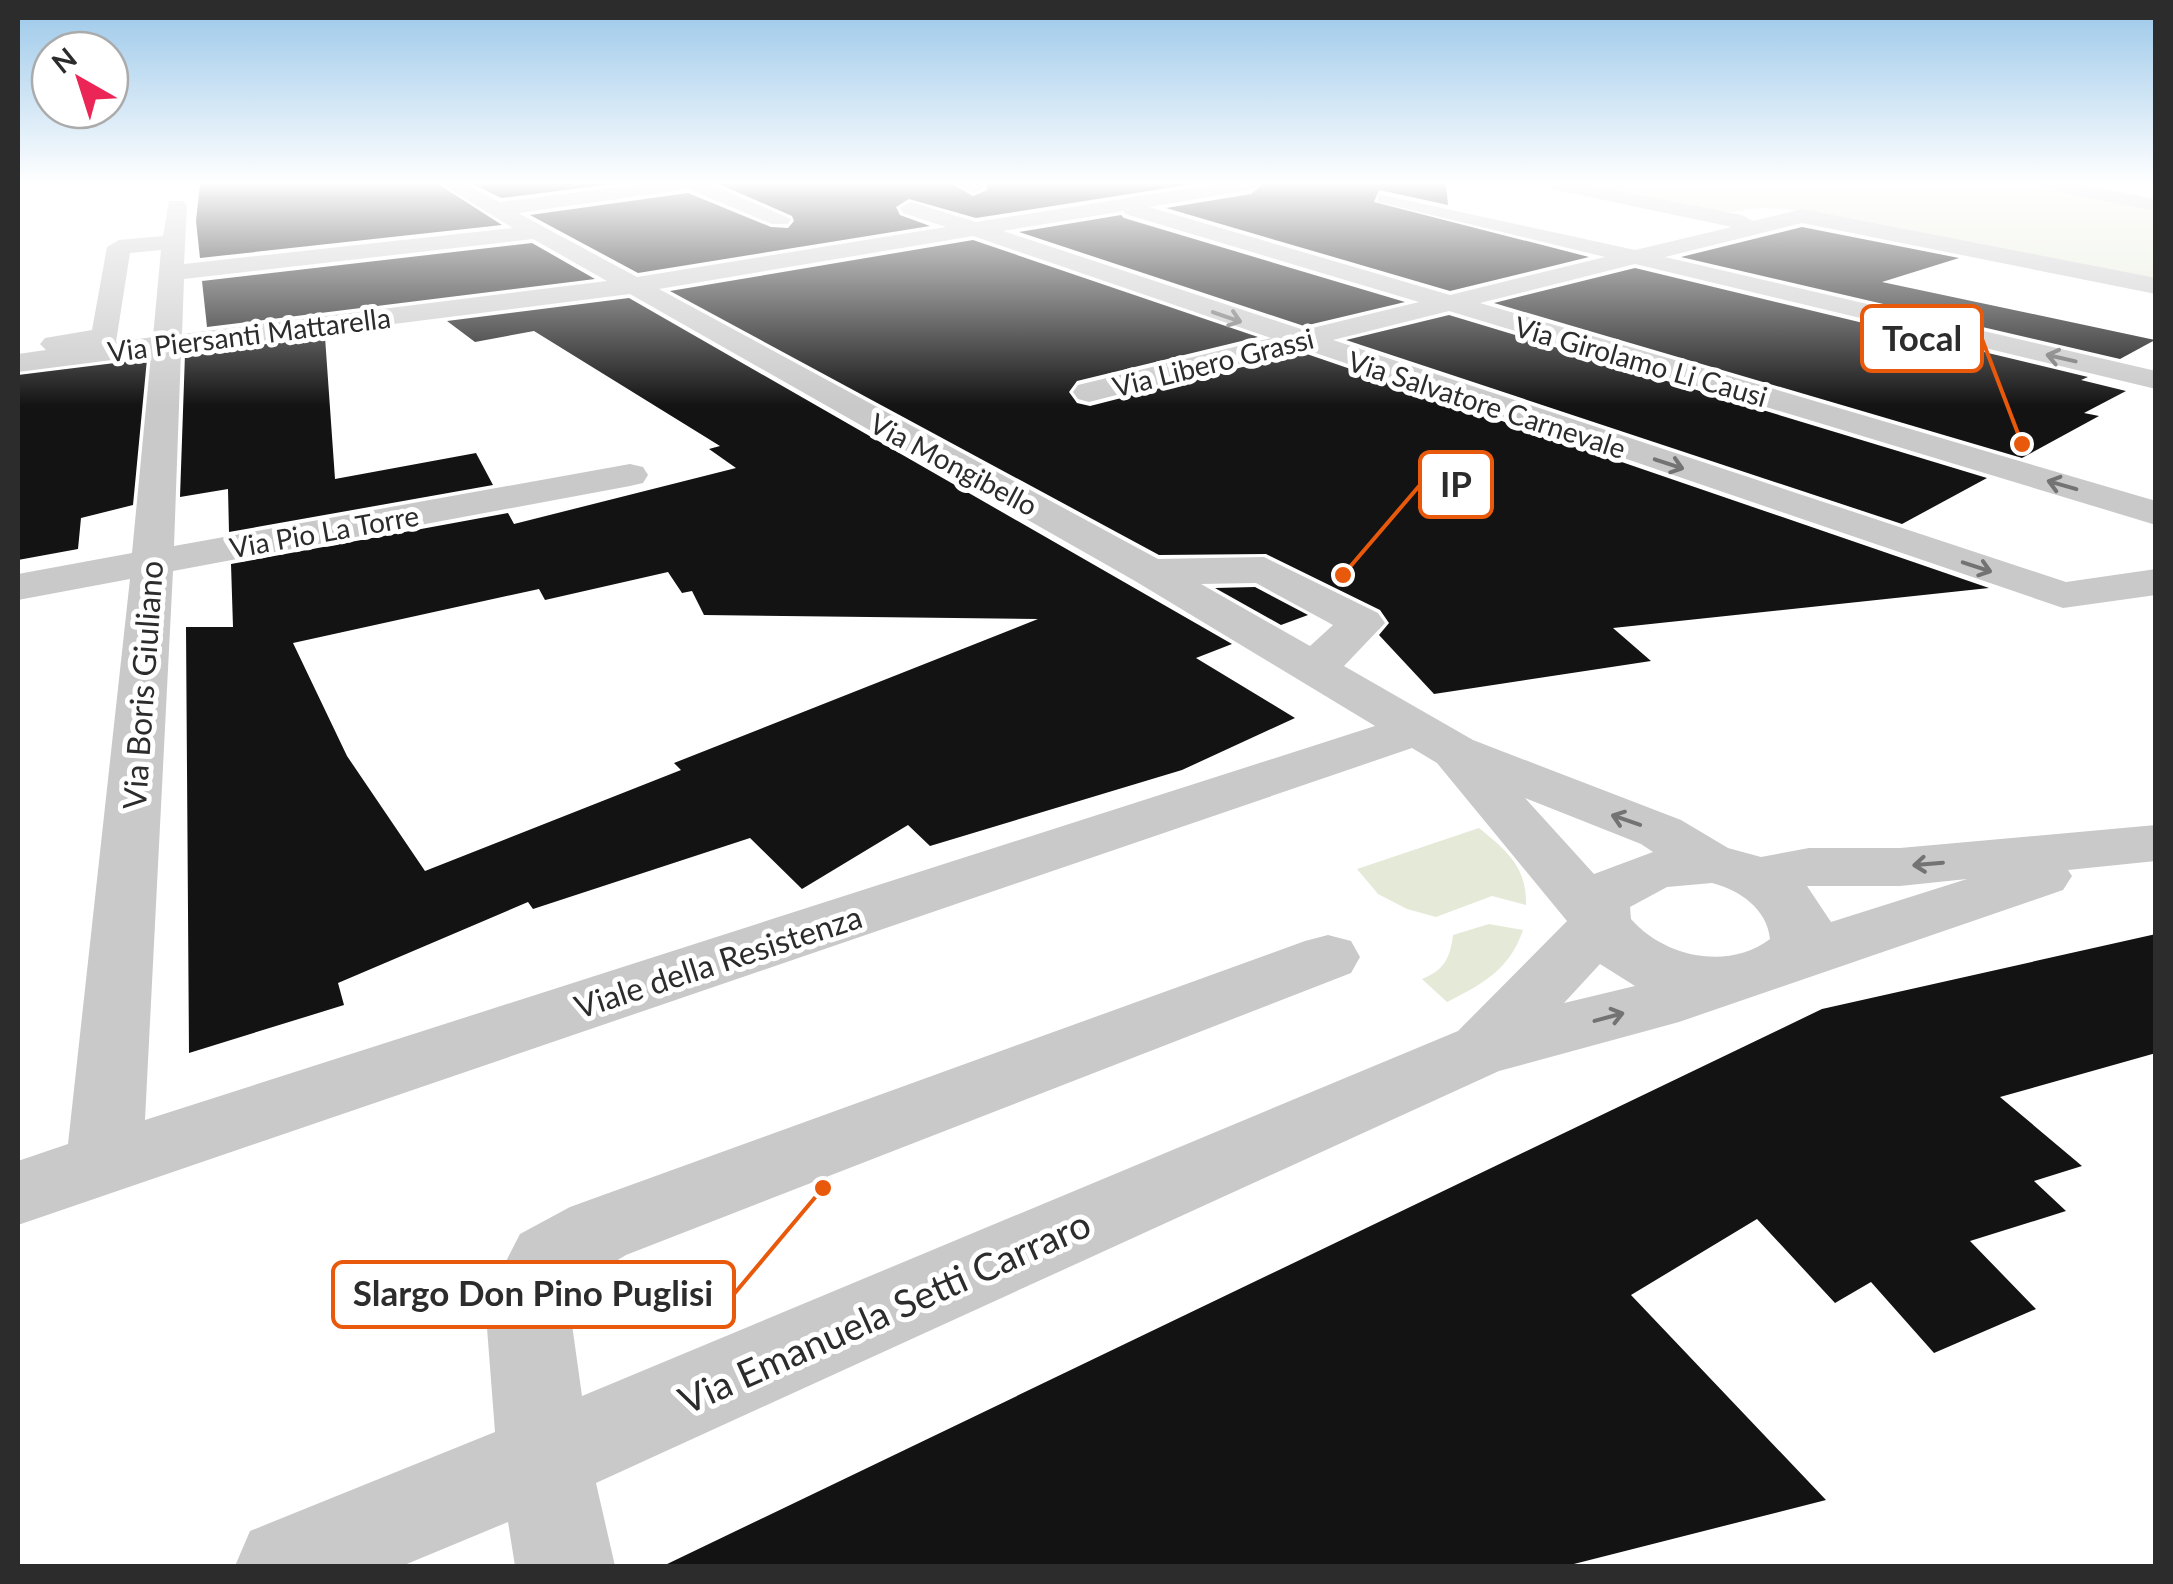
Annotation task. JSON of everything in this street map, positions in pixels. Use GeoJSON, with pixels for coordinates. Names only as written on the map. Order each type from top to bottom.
{"type":"FeatureCollection","features":[{"type":"Feature","properties":{"kind":"street"},"geometry":{"type":"LineString","coordinates":[[18,348],[106,338],[117,258]]}},
{"type":"Feature","properties":{"kind":"street","name":"Via Boris Giuliano"},"geometry":{"type":"LineString","coordinates":[[104,1165],[173,258]]}},
{"type":"Feature","properties":{"kind":"street","name":"Via Mongibello"},"geometry":{"type":"LineString","coordinates":[[581,258],[1150,572],[1436,740]]}},
{"type":"Feature","properties":{"kind":"street","name":"Via Piersanti Mattarella"},"geometry":{"type":"LineString","coordinates":[[18,363],[630,286],[797,258]]}},
{"type":"Feature","properties":{"kind":"street","name":"Via Salvatore Carnevale"},"geometry":{"type":"LineString","coordinates":[[1055,258],[2064,595],[2156,582]]}},
{"type":"Feature","properties":{"kind":"street","name":"Via Girolamo Li Causi"},"geometry":{"type":"LineString","coordinates":[[1294,258],[2156,513]]}},
{"type":"Feature","properties":{"kind":"street","name":"Via Libero Grassi"},"geometry":{"type":"LineString","coordinates":[[1089,392],[1630,258]]}},
{"type":"Feature","properties":{"kind":"street"},"geometry":{"type":"LineString","coordinates":[[1638,258],[2156,380]]}},
{"type":"Feature","properties":{"kind":"street","name":"Via Libero Grassi"},"geometry":{"type":"LineString","coordinates":[[2014,258],[2156,286]]}},
{"type":"Feature","properties":{"kind":"street","name":"Via Pio La Torre"},"geometry":{"type":"LineString","coordinates":[[18,587],[630,475]]}},
{"type":"Feature","properties":{"kind":"street"},"geometry":{"type":"LineString","coordinates":[[1150,572],[1264,570],[1362,623],[1314,668]]}},
{"type":"Feature","properties":{"kind":"street"},"geometry":{"type":"LineString","coordinates":[[1436,740],[1661,832],[1776,891],[1799,917],[1802,943],[1793,957]]}},
{"type":"Feature","properties":{"kind":"street"},"geometry":{"type":"LineString","coordinates":[[1436,740],[1598,920],[1612,942],[1660,972],[1719,982]]}},
{"type":"Feature","properties":{"kind":"street","name":"Viale della Resistenza"},"geometry":{"type":"LineString","coordinates":[[18,1193],[1436,740]]}},
{"type":"Feature","properties":{"kind":"street"},"geometry":{"type":"LineString","coordinates":[[1480,1050],[1598,920],[1600,900],[1613,887],[1673,866],[1733,871],[1900,867],[2143,845]]}},
{"type":"Feature","properties":{"kind":"street"},"geometry":{"type":"LineString","coordinates":[[1480,1050],[1656,1005],[2143,845]]}},
{"type":"Feature","properties":{"kind":"street"},"geometry":{"type":"LineString","coordinates":[[565,1566],[544,1459],[527,1302],[549,1259],[598,1232],[1328,957]]}},
{"type":"Feature","properties":{"kind":"street","name":"Via Emanuela Setti Carraro"},"geometry":{"type":"LineString","coordinates":[[285,1566],[544,1459],[1480,1050]]}},
{"type":"Feature","properties":{"kind":"green space"},"geometry":{"type":"Polygon","coordinates":[[[2037,258],[2155,258],[2155,282],[2037,258]]]}},
{"type":"Feature","properties":{"kind":"green space"},"geometry":{"type":"Polygon","coordinates":[[[1479,828],[1519,870],[1526,905],[1492,896],[1436,917],[1407,909],[1378,894],[1357,869],[1479,828]]]}},
{"type":"Feature","properties":{"kind":"green space"},"geometry":{"type":"Polygon","coordinates":[[[1489,924],[1523,930],[1511,955],[1494,974],[1447,1002],[1422,979],[1445,963],[1453,935],[1489,924]]]}},
{"type":"Feature","properties":{"kind":"building"},"geometry":{"type":"Polygon","coordinates":[[[402,258],[558,258],[595,279],[207,327],[202,281],[402,258]]]}},
{"type":"Feature","properties":{"kind":"building"},"geometry":{"type":"Polygon","coordinates":[[[610,258],[732,258],[638,273],[610,258]]]}},
{"type":"Feature","properties":{"kind":"building"},"geometry":{"type":"Polygon","coordinates":[[[867,258],[1026,258],[1258,337],[1077,381],[1069,392],[1077,403],[1090,406],[1301,352],[1989,588],[1613,628],[1651,661],[1434,694],[1379,635],[1389,623],[1380,610],[1266,554],[1159,555],[670,291],[867,258]]]}},
{"type":"Feature","properties":{"kind":"building"},"geometry":{"type":"Polygon","coordinates":[[[1098,258],[1258,258],[1405,302],[1304,326],[1098,258]]]}},
{"type":"Feature","properties":{"kind":"building"},"geometry":{"type":"Polygon","coordinates":[[[1337,258],[1585,258],[1450,291],[1337,258]]]}},
{"type":"Feature","properties":{"kind":"building"},"geometry":{"type":"Polygon","coordinates":[[[1685,258],[1959,258],[1882,282],[2155,340],[2120,359],[1685,258]]]}},
{"type":"Feature","properties":{"kind":"building"},"geometry":{"type":"Polygon","coordinates":[[[1635,268],[2088,377],[2081,380],[2126,391],[2084,413],[2099,416],[2022,458],[1494,303],[1635,268]]]}},
{"type":"Feature","properties":{"kind":"building"},"geometry":{"type":"Polygon","coordinates":[[[629,298],[1232,644],[1196,658],[1295,718],[1182,770],[930,846],[908,825],[802,889],[750,838],[533,909],[528,902],[338,983],[344,1005],[189,1053],[186,627],[233,627],[231,564],[508,513],[514,524],[736,468],[709,449],[720,446],[534,331],[475,342],[447,321],[629,298]],[[668,572],[545,600],[539,589],[293,643],[347,756],[425,871],[681,770],[674,763],[1038,619],[704,615],[692,591],[682,593],[668,572]]]}},
{"type":"Feature","properties":{"kind":"building"},"geometry":{"type":"Polygon","coordinates":[[[1449,315],[1987,478],[1902,524],[1346,340],[1449,315]]]}},
{"type":"Feature","properties":{"kind":"building"},"geometry":{"type":"Polygon","coordinates":[[[325,337],[335,479],[476,453],[493,485],[229,532],[228,489],[180,497],[185,354],[325,337]]]}},
{"type":"Feature","properties":{"kind":"building"},"geometry":{"type":"Polygon","coordinates":[[[147,359],[133,505],[81,518],[78,549],[18,560],[18,375],[147,359]]]}},
{"type":"Feature","properties":{"kind":"building"},"geometry":{"type":"Polygon","coordinates":[[[1255,587],[1308,615],[1281,625],[1215,588],[1255,587]]]}},
{"type":"Feature","properties":{"kind":"building"},"geometry":{"type":"Polygon","coordinates":[[[2156,934],[2156,1053],[2000,1097],[2082,1166],[2034,1181],[2066,1211],[1970,1241],[2036,1309],[1934,1353],[1871,1282],[1835,1303],[1757,1219],[1631,1295],[1826,1500],[1566,1566],[663,1566],[1822,1009],[2156,934]]]}},
{"type":"Feature","properties":{"kind":"place","name":"Tocal"},"geometry":{"type":"Point","coordinates":[2022,444]}},
{"type":"Feature","properties":{"kind":"place","name":"IP"},"geometry":{"type":"Point","coordinates":[1343,575]}},
{"type":"Feature","properties":{"kind":"place","name":"Slargo Don Pino Puglisi"},"geometry":{"type":"Point","coordinates":[823,1188]}}]}
